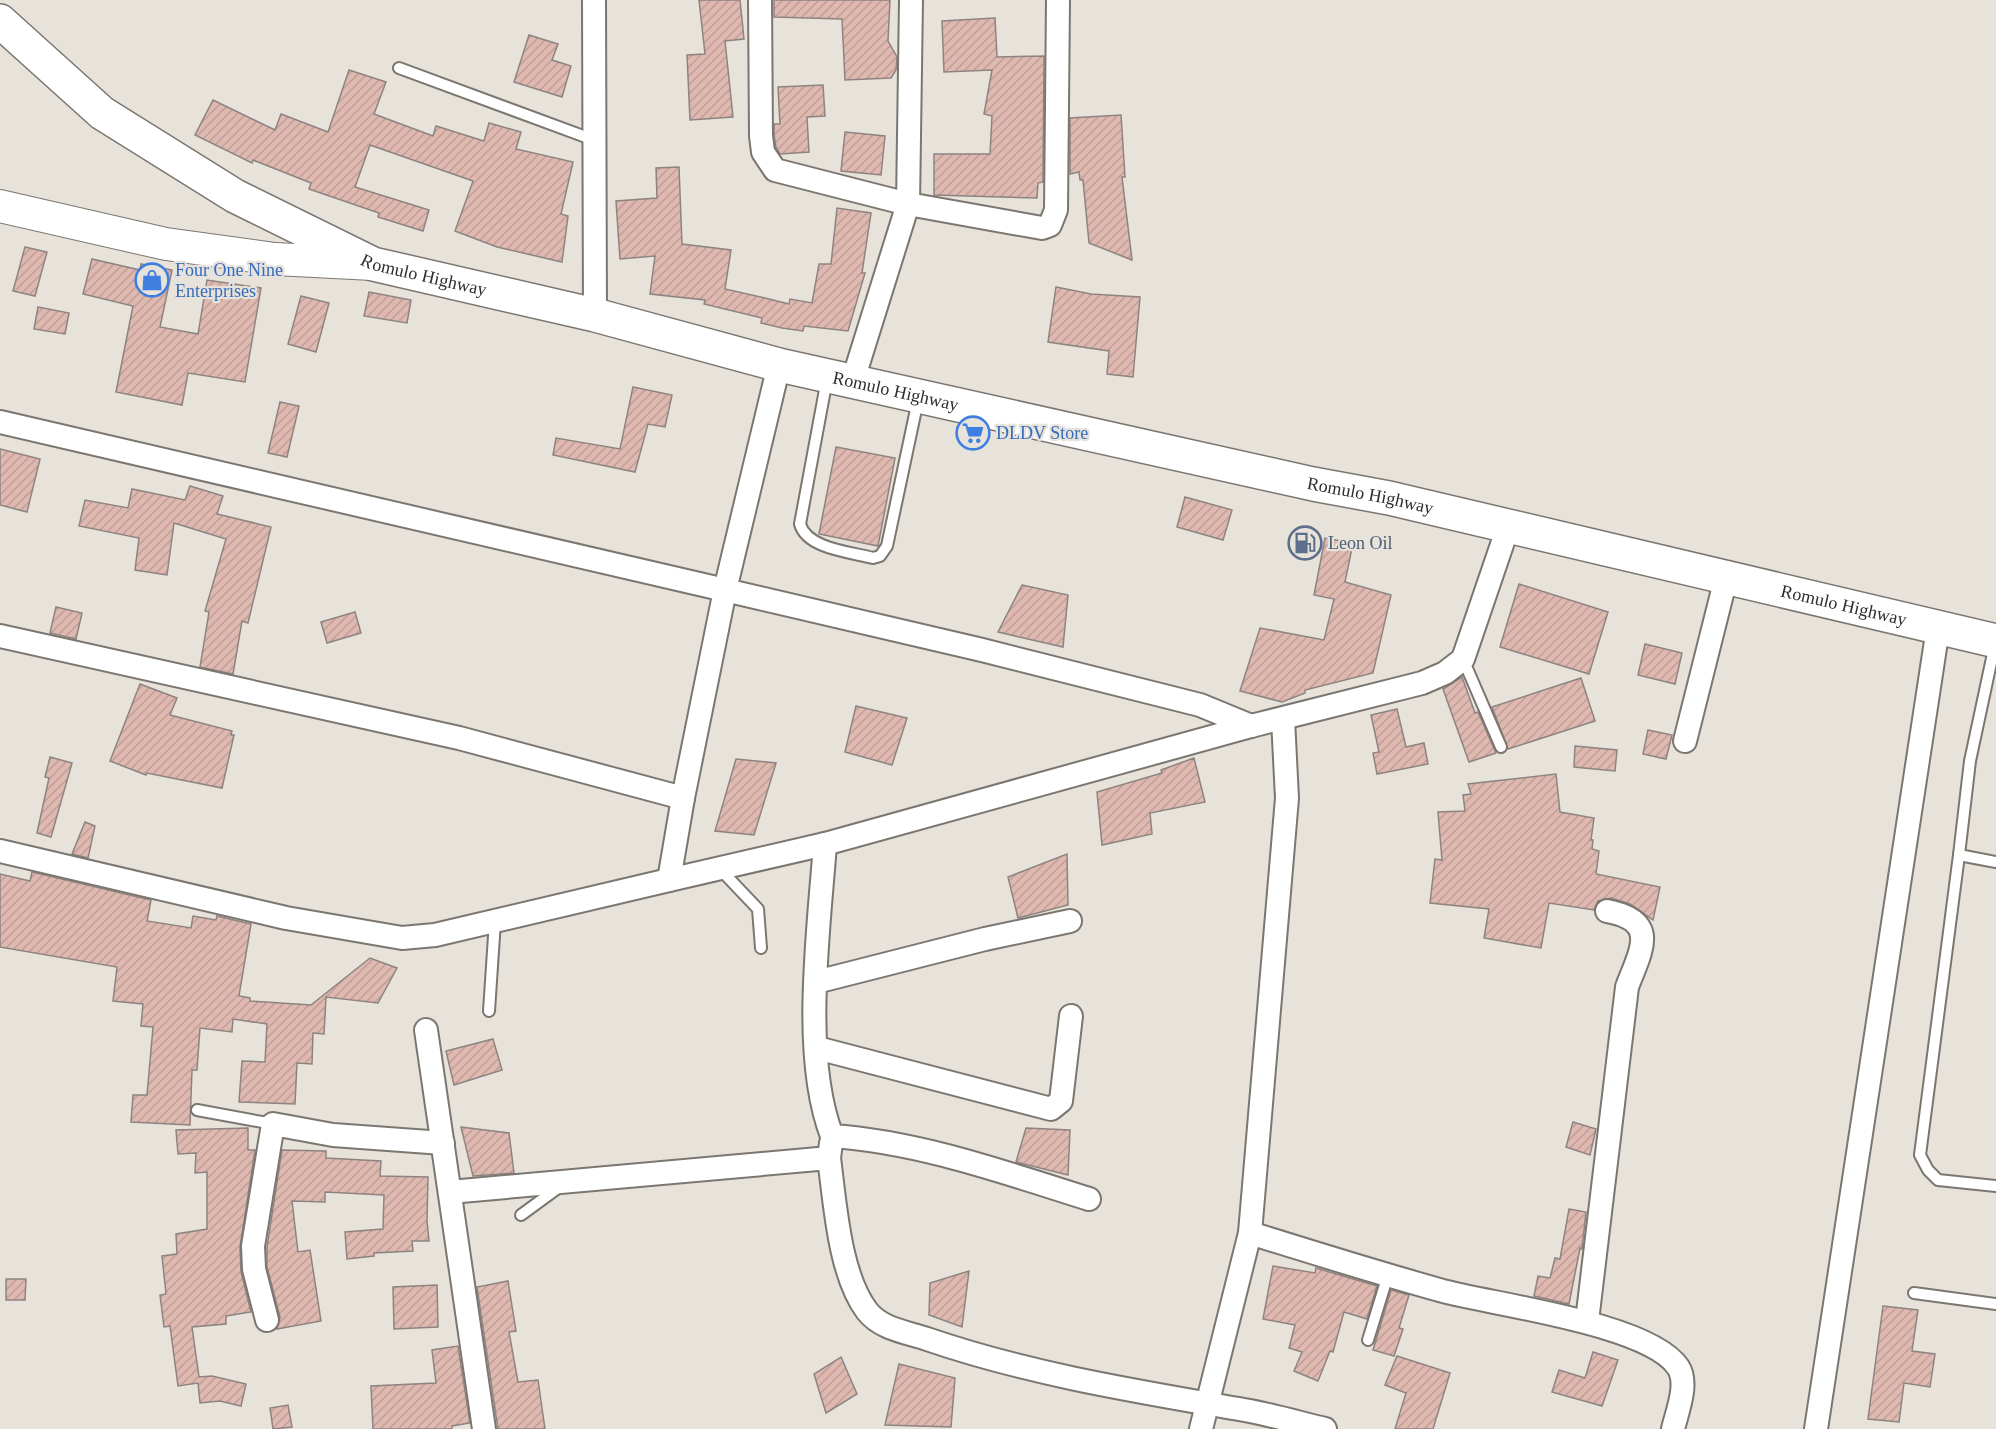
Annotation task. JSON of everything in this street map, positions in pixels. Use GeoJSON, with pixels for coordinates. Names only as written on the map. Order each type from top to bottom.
{"type":"FeatureCollection","features":[{"type":"Feature","properties":{"kind":"highway","name":"Romulo Highway"},"geometry":{"type":"LineString","coordinates":[[0,21],[102,113],[235,196],[373,264],[595,315],[778,365],[1313,484],[1389,498],[1996,641]]}},
{"type":"Feature","properties":{"kind":"main road"},"geometry":{"type":"LineString","coordinates":[[0,206],[166,244],[275,260],[373,264]]}},
{"type":"Feature","properties":{"kind":"street"},"geometry":{"type":"LineString","coordinates":[[594,0],[595,315]]}},
{"type":"Feature","properties":{"kind":"street"},"geometry":{"type":"LineString","coordinates":[[760,0],[760,136],[767,161],[775,170],[908,204],[1042,228],[1050,225],[1056,210],[1058,0]]}},
{"type":"Feature","properties":{"kind":"street"},"geometry":{"type":"LineString","coordinates":[[840,378],[908,204],[911,0]]}},
{"type":"Feature","properties":{"kind":"street"},"geometry":{"type":"LineString","coordinates":[[669,880],[683,798],[725,590],[778,365]]}},
{"type":"Feature","properties":{"kind":"street"},"geometry":{"type":"LineString","coordinates":[[0,422],[971,647],[1200,705],[1251,726]]}},
{"type":"Feature","properties":{"kind":"street"},"geometry":{"type":"LineString","coordinates":[[0,850],[286,918],[402,938],[435,935],[825,844],[1251,726],[1422,683],[1445,673],[1463,659],[1508,527]]}},
{"type":"Feature","properties":{"kind":"street"},"geometry":{"type":"LineString","coordinates":[[1685,741],[1726,578]]}},
{"type":"Feature","properties":{"kind":"street"},"geometry":{"type":"LineString","coordinates":[[1816,1429],[1938,627]]}},
{"type":"Feature","properties":{"kind":"street"},"geometry":{"type":"LineString","coordinates":[[0,636],[459,738],[683,798]]}},
{"type":"Feature","properties":{"kind":"street"},"geometry":{"type":"LineString","coordinates":[[1201,1429],[1250,1233],[1287,798],[1283,719]]}},
{"type":"Feature","properties":{"kind":"street"},"geometry":{"type":"LineString","coordinates":[[825,844],[816,982],[817,1048],[822,1104],[831,1147],[849,1272],[867,1311],[882,1325],[978,1357],[1086,1382],[1252,1411],[1325,1429]]}},
{"type":"Feature","properties":{"kind":"street"},"geometry":{"type":"LineString","coordinates":[[1587,1322],[1627,987],[1643,938],[1639,924],[1626,915],[1607,911]]}},
{"type":"Feature","properties":{"kind":"street"},"geometry":{"type":"LineString","coordinates":[[816,982],[985,939],[1071,921]]}},
{"type":"Feature","properties":{"kind":"street"},"geometry":{"type":"LineString","coordinates":[[817,1048],[1051,1109],[1061,1101],[1071,1016]]}},
{"type":"Feature","properties":{"kind":"street"},"geometry":{"type":"LineString","coordinates":[[426,1030],[484,1429]]}},
{"type":"Feature","properties":{"kind":"street"},"geometry":{"type":"LineString","coordinates":[[267,1320],[254,1269],[252,1246],[273,1124],[333,1135],[443,1143]]}},
{"type":"Feature","properties":{"kind":"street"},"geometry":{"type":"LineString","coordinates":[[450,1192],[567,1181],[831,1147],[867,1138],[968,1162],[1089,1199]]}},
{"type":"Feature","properties":{"kind":"street"},"geometry":{"type":"LineString","coordinates":[[1250,1233],[1388,1275],[1518,1309],[1587,1322],[1655,1347],[1673,1360],[1683,1380],[1673,1429]]}},
{"type":"Feature","properties":{"kind":"lane"},"geometry":{"type":"LineString","coordinates":[[399,68],[594,140]]}},
{"type":"Feature","properties":{"kind":"lane"},"geometry":{"type":"LineString","coordinates":[[840,378],[800,524],[802,532],[814,542],[873,558],[880,556],[887,546],[919,395]]}},
{"type":"Feature","properties":{"kind":"lane"},"geometry":{"type":"LineString","coordinates":[[1996,641],[1970,761],[1920,1155],[1928,1170],[1938,1180],[1996,1186]]}},
{"type":"Feature","properties":{"kind":"lane"},"geometry":{"type":"LineString","coordinates":[[1463,659],[1501,747]]}},
{"type":"Feature","properties":{"kind":"lane"},"geometry":{"type":"LineString","coordinates":[[1959,855],[1996,862]]}},
{"type":"Feature","properties":{"kind":"lane"},"geometry":{"type":"LineString","coordinates":[[719,868],[758,909],[761,948]]}},
{"type":"Feature","properties":{"kind":"lane"},"geometry":{"type":"LineString","coordinates":[[489,1011],[495,921]]}},
{"type":"Feature","properties":{"kind":"lane"},"geometry":{"type":"LineString","coordinates":[[197,1110],[273,1124]]}},
{"type":"Feature","properties":{"kind":"lane"},"geometry":{"type":"LineString","coordinates":[[520,1215],[567,1181]]}},
{"type":"Feature","properties":{"kind":"lane"},"geometry":{"type":"LineString","coordinates":[[1368,1340],[1388,1275]]}},
{"type":"Feature","properties":{"kind":"lane"},"geometry":{"type":"LineString","coordinates":[[1914,1293],[1996,1304]]}},
{"type":"Feature","properties":{"kind":"building"},"geometry":{"type":"Polygon","coordinates":[[[699,0],[740,0],[744,39],[725,41],[733,117],[690,120],[687,55],[705,54],[699,0]]]}},
{"type":"Feature","properties":{"kind":"building"},"geometry":{"type":"Polygon","coordinates":[[[774,0],[890,0],[888,41],[897,57],[896,70],[891,78],[845,80],[842,19],[774,17],[774,0]]]}},
{"type":"Feature","properties":{"kind":"building"},"geometry":{"type":"Polygon","coordinates":[[[995,18],[997,57],[1044,56],[1043,182],[1038,183],[1037,198],[934,195],[934,154],[990,154],[992,116],[984,114],[992,70],[944,72],[942,21],[995,18]]]}},
{"type":"Feature","properties":{"kind":"building"},"geometry":{"type":"Polygon","coordinates":[[[529,35],[558,44],[552,60],[571,66],[562,97],[514,82],[529,35]]]}},
{"type":"Feature","properties":{"kind":"building"},"geometry":{"type":"Polygon","coordinates":[[[349,70],[386,82],[374,114],[433,136],[436,126],[484,141],[489,123],[521,132],[516,149],[573,162],[561,214],[568,216],[562,262],[497,247],[455,231],[473,181],[370,145],[355,187],[429,210],[423,231],[378,217],[379,213],[309,189],[311,183],[253,160],[252,163],[195,135],[213,100],[275,130],[281,114],[328,132],[349,70]]]}},
{"type":"Feature","properties":{"kind":"building"},"geometry":{"type":"Polygon","coordinates":[[[823,85],[825,116],[807,117],[809,152],[780,154],[774,135],[774,124],[780,124],[778,87],[823,85]]]}},
{"type":"Feature","properties":{"kind":"building"},"geometry":{"type":"Polygon","coordinates":[[[1121,115],[1125,177],[1122,177],[1132,260],[1089,243],[1083,180],[1080,180],[1079,172],[1070,174],[1070,118],[1121,115]]]}},
{"type":"Feature","properties":{"kind":"building"},"geometry":{"type":"Polygon","coordinates":[[[845,132],[885,136],[881,175],[841,171],[845,132]]]}},
{"type":"Feature","properties":{"kind":"building"},"geometry":{"type":"Polygon","coordinates":[[[679,167],[682,244],[731,250],[725,289],[789,304],[790,299],[812,303],[819,264],[831,264],[837,208],[871,213],[862,273],[865,273],[848,331],[804,326],[803,331],[782,328],[761,323],[762,318],[704,304],[705,300],[650,294],[655,256],[620,259],[616,201],[657,198],[656,168],[679,167]]]}},
{"type":"Feature","properties":{"kind":"building"},"geometry":{"type":"Polygon","coordinates":[[[25,247],[47,252],[35,296],[13,291],[25,247]]]}},
{"type":"Feature","properties":{"kind":"building"},"geometry":{"type":"Polygon","coordinates":[[[92,259],[140,270],[141,264],[172,270],[160,327],[198,334],[207,280],[261,288],[245,382],[188,373],[182,405],[116,392],[133,306],[83,294],[92,259]]]}},
{"type":"Feature","properties":{"kind":"building"},"geometry":{"type":"Polygon","coordinates":[[[1056,287],[1091,294],[1140,297],[1133,377],[1107,374],[1109,351],[1048,342],[1056,287]]]}},
{"type":"Feature","properties":{"kind":"building"},"geometry":{"type":"Polygon","coordinates":[[[369,292],[411,300],[407,323],[364,316],[369,292]]]}},
{"type":"Feature","properties":{"kind":"building"},"geometry":{"type":"Polygon","coordinates":[[[301,296],[329,303],[316,352],[288,344],[301,296]]]}},
{"type":"Feature","properties":{"kind":"building"},"geometry":{"type":"Polygon","coordinates":[[[38,307],[69,313],[65,334],[34,329],[38,307]]]}},
{"type":"Feature","properties":{"kind":"building"},"geometry":{"type":"Polygon","coordinates":[[[633,387],[672,395],[665,427],[648,424],[635,472],[553,455],[556,438],[620,449],[633,387]]]}},
{"type":"Feature","properties":{"kind":"building"},"geometry":{"type":"Polygon","coordinates":[[[280,402],[299,406],[287,457],[268,453],[280,402]]]}},
{"type":"Feature","properties":{"kind":"building"},"geometry":{"type":"Polygon","coordinates":[[[836,447],[895,458],[878,546],[819,534],[836,447]]]}},
{"type":"Feature","properties":{"kind":"building"},"geometry":{"type":"Polygon","coordinates":[[[0,449],[40,459],[27,512],[0,505],[0,449]]]}},
{"type":"Feature","properties":{"kind":"building"},"geometry":{"type":"Polygon","coordinates":[[[190,486],[223,496],[217,514],[271,527],[248,623],[242,621],[233,674],[200,667],[209,612],[205,611],[226,539],[174,523],[167,575],[135,570],[139,538],[79,526],[85,500],[128,508],[132,489],[185,500],[190,486]]]}},
{"type":"Feature","properties":{"kind":"building"},"geometry":{"type":"Polygon","coordinates":[[[1185,497],[1232,510],[1223,540],[1177,527],[1185,497]]]}},
{"type":"Feature","properties":{"kind":"building"},"geometry":{"type":"Polygon","coordinates":[[[1325,538],[1353,543],[1345,582],[1391,595],[1373,673],[1305,690],[1305,693],[1282,702],[1240,691],[1260,628],[1324,640],[1334,599],[1314,595],[1325,538]]]}},
{"type":"Feature","properties":{"kind":"building"},"geometry":{"type":"Polygon","coordinates":[[[1519,584],[1608,612],[1589,674],[1500,647],[1519,584]]]}},
{"type":"Feature","properties":{"kind":"building"},"geometry":{"type":"Polygon","coordinates":[[[1022,585],[1068,595],[1063,647],[998,632],[1022,585]]]}},
{"type":"Feature","properties":{"kind":"building"},"geometry":{"type":"Polygon","coordinates":[[[56,607],[82,613],[76,639],[50,633],[56,607]]]}},
{"type":"Feature","properties":{"kind":"building"},"geometry":{"type":"Polygon","coordinates":[[[355,612],[361,633],[327,643],[321,622],[355,612]]]}},
{"type":"Feature","properties":{"kind":"building"},"geometry":{"type":"Polygon","coordinates":[[[1645,644],[1682,653],[1675,684],[1638,675],[1645,644]]]}},
{"type":"Feature","properties":{"kind":"building"},"geometry":{"type":"Polygon","coordinates":[[[1462,677],[1475,713],[1478,712],[1496,753],[1469,762],[1443,689],[1462,677]]]}},
{"type":"Feature","properties":{"kind":"building"},"geometry":{"type":"Polygon","coordinates":[[[1581,678],[1595,721],[1508,749],[1492,707],[1581,678]]]}},
{"type":"Feature","properties":{"kind":"building"},"geometry":{"type":"Polygon","coordinates":[[[140,684],[177,698],[170,715],[232,731],[231,735],[234,735],[222,788],[147,773],[146,775],[110,761],[140,684]]]}},
{"type":"Feature","properties":{"kind":"building"},"geometry":{"type":"Polygon","coordinates":[[[856,706],[907,718],[892,765],[845,752],[856,706]]]}},
{"type":"Feature","properties":{"kind":"building"},"geometry":{"type":"Polygon","coordinates":[[[1397,709],[1406,747],[1424,743],[1428,764],[1377,774],[1373,753],[1379,752],[1371,715],[1397,709]]]}},
{"type":"Feature","properties":{"kind":"building"},"geometry":{"type":"Polygon","coordinates":[[[1648,730],[1672,735],[1666,759],[1643,754],[1648,730]]]}},
{"type":"Feature","properties":{"kind":"building"},"geometry":{"type":"Polygon","coordinates":[[[1575,746],[1617,750],[1615,771],[1574,767],[1575,746]]]}},
{"type":"Feature","properties":{"kind":"building"},"geometry":{"type":"Polygon","coordinates":[[[50,757],[72,763],[51,837],[37,833],[49,778],[45,777],[50,757]]]}},
{"type":"Feature","properties":{"kind":"building"},"geometry":{"type":"Polygon","coordinates":[[[1194,758],[1205,802],[1150,813],[1152,834],[1102,845],[1097,792],[1162,773],[1161,770],[1194,758]]]}},
{"type":"Feature","properties":{"kind":"building"},"geometry":{"type":"Polygon","coordinates":[[[736,759],[776,763],[754,835],[715,831],[736,759]]]}},
{"type":"Feature","properties":{"kind":"building"},"geometry":{"type":"Polygon","coordinates":[[[1556,774],[1560,812],[1594,818],[1592,849],[1599,851],[1596,874],[1660,887],[1653,920],[1630,904],[1611,898],[1598,901],[1594,910],[1549,903],[1541,948],[1484,938],[1489,909],[1430,903],[1435,859],[1442,860],[1438,812],[1465,811],[1463,795],[1471,794],[1468,784],[1556,774]]]}},
{"type":"Feature","properties":{"kind":"building"},"geometry":{"type":"Polygon","coordinates":[[[85,822],[95,826],[88,858],[72,854],[85,822]]]}},
{"type":"Feature","properties":{"kind":"building"},"geometry":{"type":"Polygon","coordinates":[[[1067,854],[1068,905],[1018,918],[1008,877],[1067,854]]]}},
{"type":"Feature","properties":{"kind":"building"},"geometry":{"type":"Polygon","coordinates":[[[32,872],[151,900],[147,921],[191,928],[193,916],[216,920],[217,916],[251,924],[239,996],[250,998],[250,1001],[311,1005],[370,958],[397,968],[378,1003],[326,997],[324,1034],[313,1033],[312,1064],[297,1063],[295,1104],[239,1102],[242,1061],[265,1062],[267,1024],[233,1019],[232,1032],[200,1028],[197,1070],[192,1070],[190,1125],[131,1122],[133,1095],[147,1095],[153,1027],[141,1026],[143,1004],[113,1001],[117,967],[0,947],[0,874],[30,881],[32,872]]]}},
{"type":"Feature","properties":{"kind":"building"},"geometry":{"type":"Polygon","coordinates":[[[493,1039],[502,1070],[454,1085],[446,1051],[493,1039]]]}},
{"type":"Feature","properties":{"kind":"building"},"geometry":{"type":"Polygon","coordinates":[[[1573,1122],[1596,1129],[1590,1155],[1566,1147],[1573,1122]]]}},
{"type":"Feature","properties":{"kind":"building"},"geometry":{"type":"Polygon","coordinates":[[[461,1127],[509,1133],[514,1173],[473,1176],[461,1127]]]}},
{"type":"Feature","properties":{"kind":"building"},"geometry":{"type":"Polygon","coordinates":[[[248,1128],[248,1150],[255,1150],[240,1247],[241,1272],[251,1312],[226,1316],[226,1324],[192,1327],[199,1377],[212,1376],[246,1384],[241,1406],[220,1401],[200,1403],[198,1383],[178,1386],[170,1326],[164,1327],[160,1295],[166,1294],[162,1256],[177,1254],[176,1234],[207,1229],[207,1172],[195,1173],[196,1153],[178,1154],[176,1130],[248,1128]]]}},
{"type":"Feature","properties":{"kind":"building"},"geometry":{"type":"Polygon","coordinates":[[[1026,1128],[1070,1130],[1068,1175],[1016,1162],[1026,1128]]]}},
{"type":"Feature","properties":{"kind":"building"},"geometry":{"type":"Polygon","coordinates":[[[282,1150],[326,1151],[326,1158],[381,1161],[380,1176],[428,1177],[429,1241],[412,1241],[413,1251],[374,1253],[374,1256],[347,1259],[345,1232],[383,1229],[384,1195],[325,1192],[325,1202],[292,1201],[298,1252],[310,1250],[321,1321],[277,1329],[280,1317],[267,1267],[267,1247],[282,1150]]]}},
{"type":"Feature","properties":{"kind":"building"},"geometry":{"type":"Polygon","coordinates":[[[1569,1209],[1586,1212],[1582,1249],[1580,1248],[1569,1304],[1534,1296],[1538,1276],[1550,1278],[1555,1258],[1560,1259],[1569,1209]]]}},
{"type":"Feature","properties":{"kind":"building"},"geometry":{"type":"Polygon","coordinates":[[[1273,1266],[1315,1273],[1316,1268],[1377,1286],[1367,1319],[1344,1312],[1333,1352],[1330,1351],[1318,1381],[1294,1371],[1302,1352],[1289,1348],[1295,1325],[1263,1319],[1273,1266]]]}},
{"type":"Feature","properties":{"kind":"building"},"geometry":{"type":"Polygon","coordinates":[[[969,1271],[962,1327],[929,1315],[930,1283],[969,1271]]]}},
{"type":"Feature","properties":{"kind":"building"},"geometry":{"type":"Polygon","coordinates":[[[6,1279],[26,1279],[25,1300],[6,1300],[6,1279]]]}},
{"type":"Feature","properties":{"kind":"building"},"geometry":{"type":"Polygon","coordinates":[[[508,1281],[516,1331],[509,1332],[518,1382],[538,1380],[545,1429],[498,1429],[477,1287],[508,1281]]]}},
{"type":"Feature","properties":{"kind":"building"},"geometry":{"type":"Polygon","coordinates":[[[437,1285],[438,1327],[394,1329],[393,1287],[437,1285]]]}},
{"type":"Feature","properties":{"kind":"building"},"geometry":{"type":"Polygon","coordinates":[[[1391,1290],[1409,1295],[1399,1328],[1403,1329],[1394,1356],[1373,1350],[1391,1290]]]}},
{"type":"Feature","properties":{"kind":"building"},"geometry":{"type":"Polygon","coordinates":[[[1883,1306],[1918,1310],[1912,1351],[1935,1354],[1930,1387],[1904,1383],[1899,1422],[1868,1419],[1883,1306]]]}},
{"type":"Feature","properties":{"kind":"building"},"geometry":{"type":"Polygon","coordinates":[[[458,1346],[470,1423],[452,1426],[452,1429],[373,1429],[371,1386],[436,1383],[432,1350],[458,1346]]]}},
{"type":"Feature","properties":{"kind":"building"},"geometry":{"type":"Polygon","coordinates":[[[1593,1352],[1618,1360],[1602,1406],[1552,1392],[1559,1370],[1585,1378],[1593,1352]]]}},
{"type":"Feature","properties":{"kind":"building"},"geometry":{"type":"Polygon","coordinates":[[[1397,1356],[1450,1373],[1433,1429],[1395,1429],[1406,1393],[1385,1385],[1397,1356]]]}},
{"type":"Feature","properties":{"kind":"building"},"geometry":{"type":"Polygon","coordinates":[[[841,1357],[857,1394],[826,1413],[814,1374],[841,1357]]]}},
{"type":"Feature","properties":{"kind":"building"},"geometry":{"type":"Polygon","coordinates":[[[899,1364],[955,1378],[951,1427],[885,1425],[899,1364]]]}},
{"type":"Feature","properties":{"kind":"building"},"geometry":{"type":"Polygon","coordinates":[[[288,1405],[292,1427],[273,1429],[270,1408],[288,1405]]]}},
{"type":"Feature","properties":{"kind":"place","name":"Four One Nine Enterprises"},"geometry":{"type":"Point","coordinates":[152,280]}},
{"type":"Feature","properties":{"kind":"place","name":"DLDV Store"},"geometry":{"type":"Point","coordinates":[973,433]}},
{"type":"Feature","properties":{"kind":"place","name":"Leon Oil"},"geometry":{"type":"Point","coordinates":[1305,543]}}]}
